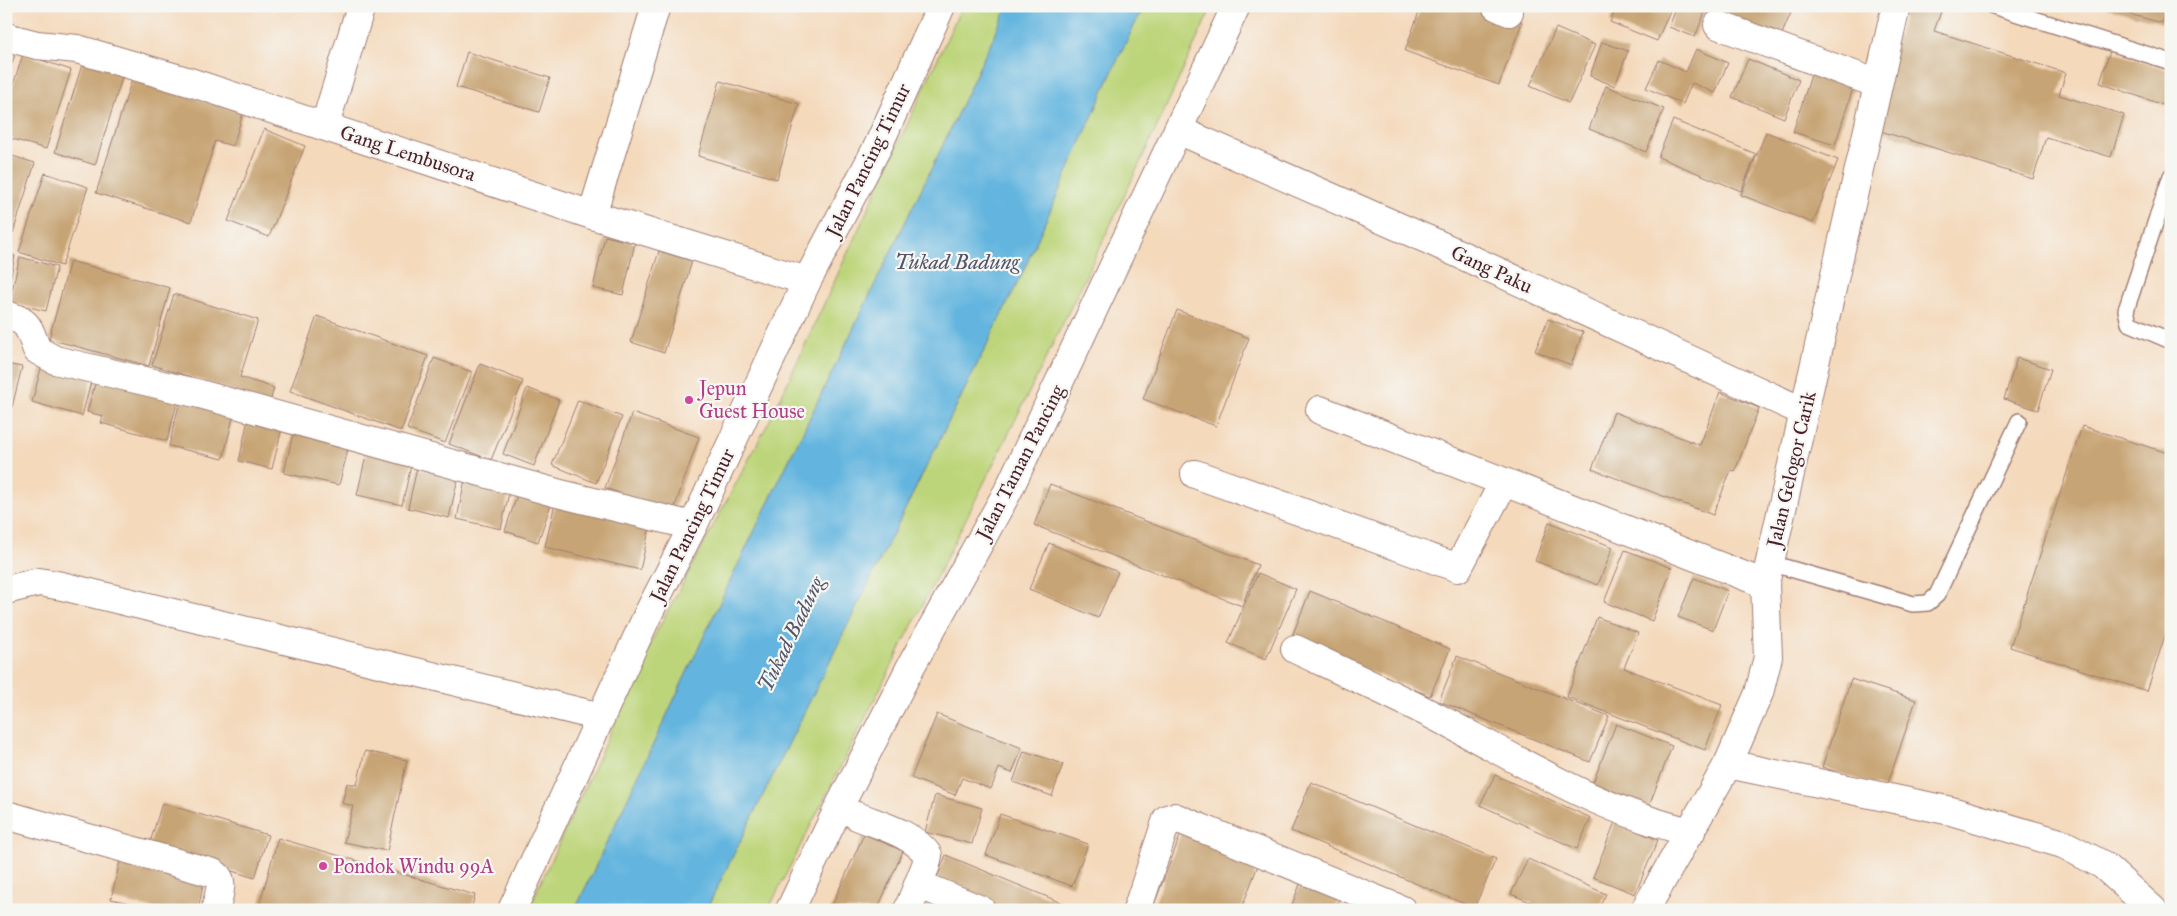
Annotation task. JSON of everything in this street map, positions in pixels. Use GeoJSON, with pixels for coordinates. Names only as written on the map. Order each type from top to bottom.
{"type":"FeatureCollection","features":[{"type":"Feature","properties":{"kind":"street"},"geometry":{"type":"LineString","coordinates":[[325,125],[361,6]]}},
{"type":"Feature","properties":{"kind":"street"},"geometry":{"type":"LineString","coordinates":[[592,215],[656,6]]}},
{"type":"Feature","properties":{"kind":"street","name":"Jalan Pancing Timur"},"geometry":{"type":"LineString","coordinates":[[512,910],[648,614],[694,526],[807,281],[878,146],[941,6]]}},
{"type":"Feature","properties":{"kind":"street","name":"Jalan Taman Pancing"},"geometry":{"type":"LineString","coordinates":[[790,910],[911,666],[1008,491],[1236,6]]}},
{"type":"Feature","properties":{"kind":"street","name":"Jalan Gelogor Carik"},"geometry":{"type":"LineString","coordinates":[[1645,910],[1728,764],[1742,736],[1765,674],[1769,639],[1768,574],[1896,6]]}},
{"type":"Feature","properties":{"kind":"street"},"geometry":{"type":"LineString","coordinates":[[1718,25],[1878,84]]}},
{"type":"Feature","properties":{"kind":"street","name":"Gang Lembusora"},"geometry":{"type":"LineString","coordinates":[[6,37],[37,45],[77,49],[325,125],[592,215],[807,281]]}},
{"type":"Feature","properties":{"kind":"street","name":"Gang Paku"},"geometry":{"type":"LineString","coordinates":[[1178,130],[1431,241],[1804,412]]}},
{"type":"Feature","properties":{"kind":"street"},"geometry":{"type":"LineString","coordinates":[[6,315],[23,321],[31,330],[37,350],[55,360],[200,394],[548,491],[694,526]]}},
{"type":"Feature","properties":{"kind":"street"},"geometry":{"type":"LineString","coordinates":[[1320,410],[1504,482],[1768,574]]}},
{"type":"Feature","properties":{"kind":"street"},"geometry":{"type":"LineString","coordinates":[[1195,474],[1458,568],[1504,482]]}},
{"type":"Feature","properties":{"kind":"street"},"geometry":{"type":"LineString","coordinates":[[6,590],[40,582],[62,586],[601,717]]}},
{"type":"Feature","properties":{"kind":"street"},"geometry":{"type":"LineString","coordinates":[[1295,649],[1418,707],[1573,789],[1636,817],[1690,832]]}},
{"type":"Feature","properties":{"kind":"street"},"geometry":{"type":"LineString","coordinates":[[1728,764],[1951,811],[2064,844],[2102,865],[2153,910]]}},
{"type":"Feature","properties":{"kind":"street"},"geometry":{"type":"LineString","coordinates":[[6,815],[213,873],[222,880],[216,910]]}},
{"type":"Feature","properties":{"kind":"street"},"geometry":{"type":"LineString","coordinates":[[857,816],[904,835],[923,848],[928,855],[908,910]]}},
{"type":"Feature","properties":{"kind":"street"},"geometry":{"type":"LineString","coordinates":[[1137,910],[1166,822],[1174,817],[1402,910]]}},
{"type":"Feature","properties":{"kind":"street"},"geometry":{"type":"LineString","coordinates":[[918,884],[981,910]]}},
{"type":"Feature","properties":{"kind":"lane"},"geometry":{"type":"LineString","coordinates":[[1993,6],[2171,62]]}},
{"type":"Feature","properties":{"kind":"lane"},"geometry":{"type":"LineString","coordinates":[[2171,176],[2126,310],[2129,323],[2171,342]]}},
{"type":"Feature","properties":{"kind":"lane"},"geometry":{"type":"LineString","coordinates":[[1768,574],[1913,604],[1928,603],[1937,595],[2019,422]]}},
{"type":"Feature","properties":{"kind":"green space"},"geometry":{"type":"Polygon","coordinates":[[[962,6],[1008,6],[939,153],[731,579],[575,910],[528,910],[654,637],[773,414],[962,6]]]}},
{"type":"Feature","properties":{"kind":"green space"},"geometry":{"type":"Polygon","coordinates":[[[1144,6],[1212,6],[1160,120],[1051,347],[768,910],[706,910],[1022,274],[1120,54],[1144,6]]]}},
{"type":"Feature","properties":{"kind":"water","name":"Tukad Badung"},"geometry":{"type":"Polygon","coordinates":[[[1008,6],[1144,6],[1120,54],[1022,274],[706,910],[575,910],[731,579],[939,153],[1008,6]]]}},
{"type":"Feature","properties":{"kind":"building"},"geometry":{"type":"Polygon","coordinates":[[[1421,6],[1479,6],[1522,22],[1499,85],[1405,51],[1421,6]]]}},
{"type":"Feature","properties":{"kind":"building"},"geometry":{"type":"Polygon","coordinates":[[[1617,6],[1672,6],[1657,41],[1610,22],[1617,6]]]}},
{"type":"Feature","properties":{"kind":"building"},"geometry":{"type":"Polygon","coordinates":[[[1677,6],[1789,6],[1793,8],[1779,41],[1705,12],[1695,37],[1669,27],[1677,6]]]}},
{"type":"Feature","properties":{"kind":"building"},"geometry":{"type":"Polygon","coordinates":[[[1907,6],[1943,6],[1934,31],[2066,73],[2059,95],[2124,115],[2111,157],[2046,137],[2033,179],[1871,128],[1907,6]]]}},
{"type":"Feature","properties":{"kind":"building"},"geometry":{"type":"Polygon","coordinates":[[[2100,6],[2166,6],[2162,23],[2100,6]]]}},
{"type":"Feature","properties":{"kind":"building"},"geometry":{"type":"Polygon","coordinates":[[[1556,28],[1595,45],[1569,103],[1530,86],[1556,28]]]}},
{"type":"Feature","properties":{"kind":"building"},"geometry":{"type":"Polygon","coordinates":[[[1602,42],[1628,51],[1615,86],[1590,76],[1602,42]]]}},
{"type":"Feature","properties":{"kind":"building"},"geometry":{"type":"Polygon","coordinates":[[[6,43],[18,47],[6,79],[6,43]]]}},
{"type":"Feature","properties":{"kind":"building"},"geometry":{"type":"Polygon","coordinates":[[[1696,49],[1728,63],[1715,93],[1692,83],[1683,104],[1646,88],[1659,60],[1686,72],[1696,49]]]}},
{"type":"Feature","properties":{"kind":"building"},"geometry":{"type":"Polygon","coordinates":[[[2110,51],[2171,71],[2171,93],[2166,106],[2100,83],[2110,51]]]}},
{"type":"Feature","properties":{"kind":"building"},"geometry":{"type":"Polygon","coordinates":[[[467,52],[550,78],[539,112],[456,87],[467,52]]]}},
{"type":"Feature","properties":{"kind":"building"},"geometry":{"type":"Polygon","coordinates":[[[23,54],[71,70],[46,149],[6,137],[6,107],[23,54]]]}},
{"type":"Feature","properties":{"kind":"building"},"geometry":{"type":"Polygon","coordinates":[[[85,55],[125,68],[95,165],[55,152],[85,55]]]}},
{"type":"Feature","properties":{"kind":"building"},"geometry":{"type":"Polygon","coordinates":[[[1748,59],[1799,80],[1784,118],[1732,97],[1748,59]]]}},
{"type":"Feature","properties":{"kind":"building"},"geometry":{"type":"Polygon","coordinates":[[[1813,69],[1855,82],[1835,145],[1793,132],[1813,69]]]}},
{"type":"Feature","properties":{"kind":"building"},"geometry":{"type":"Polygon","coordinates":[[[132,79],[243,113],[233,146],[215,141],[191,222],[96,193],[132,79]]]}},
{"type":"Feature","properties":{"kind":"building"},"geometry":{"type":"Polygon","coordinates":[[[720,81],[799,104],[777,179],[698,156],[720,81]]]}},
{"type":"Feature","properties":{"kind":"building"},"geometry":{"type":"Polygon","coordinates":[[[1606,86],[1664,109],[1646,152],[1589,129],[1606,86]]]}},
{"type":"Feature","properties":{"kind":"building"},"geometry":{"type":"Polygon","coordinates":[[[1673,120],[1756,154],[1741,191],[1658,157],[1673,120]]]}},
{"type":"Feature","properties":{"kind":"building"},"geometry":{"type":"Polygon","coordinates":[[[264,129],[305,146],[269,237],[228,221],[264,129]]]}},
{"type":"Feature","properties":{"kind":"building"},"geometry":{"type":"Polygon","coordinates":[[[1766,132],[1838,160],[1813,223],[1741,195],[1766,132]]]}},
{"type":"Feature","properties":{"kind":"building"},"geometry":{"type":"Polygon","coordinates":[[[6,154],[35,163],[13,233],[6,231],[6,154]]]}},
{"type":"Feature","properties":{"kind":"building"},"geometry":{"type":"Polygon","coordinates":[[[45,173],[88,187],[62,266],[19,252],[45,173]]]}},
{"type":"Feature","properties":{"kind":"building"},"geometry":{"type":"Polygon","coordinates":[[[605,236],[635,243],[623,295],[593,288],[605,236]]]}},
{"type":"Feature","properties":{"kind":"building"},"geometry":{"type":"Polygon","coordinates":[[[659,251],[692,261],[664,353],[631,342],[659,251]]]}},
{"type":"Feature","properties":{"kind":"building"},"geometry":{"type":"Polygon","coordinates":[[[6,254],[15,256],[7,295],[6,294],[6,254]]]}},
{"type":"Feature","properties":{"kind":"building"},"geometry":{"type":"Polygon","coordinates":[[[20,257],[57,267],[46,311],[9,302],[20,257]]]}},
{"type":"Feature","properties":{"kind":"building"},"geometry":{"type":"Polygon","coordinates":[[[70,261],[170,288],[149,366],[49,339],[70,261]]]}},
{"type":"Feature","properties":{"kind":"building"},"geometry":{"type":"Polygon","coordinates":[[[174,294],[258,320],[240,377],[274,388],[269,405],[223,387],[152,365],[174,294]]]}},
{"type":"Feature","properties":{"kind":"building"},"geometry":{"type":"Polygon","coordinates":[[[1177,310],[1249,338],[1216,426],[1143,399],[1177,310]]]}},
{"type":"Feature","properties":{"kind":"building"},"geometry":{"type":"Polygon","coordinates":[[[317,316],[428,356],[401,431],[290,391],[317,316]]]}},
{"type":"Feature","properties":{"kind":"building"},"geometry":{"type":"Polygon","coordinates":[[[1548,319],[1583,332],[1571,365],[1535,351],[1548,319]]]}},
{"type":"Feature","properties":{"kind":"building"},"geometry":{"type":"Polygon","coordinates":[[[434,358],[472,372],[445,443],[407,429],[434,358]]]}},
{"type":"Feature","properties":{"kind":"building"},"geometry":{"type":"Polygon","coordinates":[[[2017,358],[2051,369],[2038,410],[2004,399],[2017,358]]]}},
{"type":"Feature","properties":{"kind":"building"},"geometry":{"type":"Polygon","coordinates":[[[43,361],[93,374],[82,416],[32,402],[43,361]]]}},
{"type":"Feature","properties":{"kind":"building"},"geometry":{"type":"Polygon","coordinates":[[[6,364],[22,367],[12,407],[6,406],[6,364]]]}},
{"type":"Feature","properties":{"kind":"building"},"geometry":{"type":"Polygon","coordinates":[[[480,364],[523,381],[491,460],[449,444],[480,364]]]}},
{"type":"Feature","properties":{"kind":"building"},"geometry":{"type":"Polygon","coordinates":[[[98,374],[179,395],[167,441],[101,423],[103,416],[87,412],[98,374]]]}},
{"type":"Feature","properties":{"kind":"building"},"geometry":{"type":"Polygon","coordinates":[[[527,388],[559,400],[534,466],[503,454],[527,388]]]}},
{"type":"Feature","properties":{"kind":"building"},"geometry":{"type":"Polygon","coordinates":[[[182,392],[236,405],[223,459],[169,446],[182,392]]]}},
{"type":"Feature","properties":{"kind":"building"},"geometry":{"type":"Polygon","coordinates":[[[1720,392],[1759,408],[1735,471],[1731,470],[1713,515],[1592,469],[1614,412],[1700,445],[1720,392]]]}},
{"type":"Feature","properties":{"kind":"building"},"geometry":{"type":"Polygon","coordinates":[[[578,400],[622,417],[596,483],[552,465],[578,400]]]}},
{"type":"Feature","properties":{"kind":"building"},"geometry":{"type":"Polygon","coordinates":[[[632,413],[699,437],[673,512],[605,488],[632,413]]]}},
{"type":"Feature","properties":{"kind":"building"},"geometry":{"type":"Polygon","coordinates":[[[248,419],[282,428],[272,469],[239,461],[248,419]]]}},
{"type":"Feature","properties":{"kind":"building"},"geometry":{"type":"Polygon","coordinates":[[[2082,426],[2171,454],[2171,617],[2147,691],[2010,647],[2082,426]]]}},
{"type":"Feature","properties":{"kind":"building"},"geometry":{"type":"Polygon","coordinates":[[[294,429],[350,441],[339,485],[284,473],[294,429]]]}},
{"type":"Feature","properties":{"kind":"building"},"geometry":{"type":"Polygon","coordinates":[[[368,447],[413,457],[402,505],[357,495],[368,447]]]}},
{"type":"Feature","properties":{"kind":"building"},"geometry":{"type":"Polygon","coordinates":[[[417,468],[458,478],[449,518],[408,508],[417,468]]]}},
{"type":"Feature","properties":{"kind":"building"},"geometry":{"type":"Polygon","coordinates":[[[465,479],[510,488],[501,529],[457,519],[465,479]]]}},
{"type":"Feature","properties":{"kind":"building"},"geometry":{"type":"Polygon","coordinates":[[[1050,484],[1258,565],[1242,606],[1034,525],[1050,484]]]}},
{"type":"Feature","properties":{"kind":"building"},"geometry":{"type":"Polygon","coordinates":[[[519,489],[552,501],[538,542],[505,531],[519,489]]]}},
{"type":"Feature","properties":{"kind":"building"},"geometry":{"type":"Polygon","coordinates":[[[556,499],[651,522],[640,570],[545,547],[556,499]]]}},
{"type":"Feature","properties":{"kind":"building"},"geometry":{"type":"Polygon","coordinates":[[[1549,522],[1613,547],[1598,585],[1535,561],[1549,522]]]}},
{"type":"Feature","properties":{"kind":"building"},"geometry":{"type":"Polygon","coordinates":[[[1049,543],[1118,572],[1098,618],[1029,589],[1049,543]]]}},
{"type":"Feature","properties":{"kind":"building"},"geometry":{"type":"Polygon","coordinates":[[[1625,550],[1672,568],[1652,621],[1604,602],[1625,550]]]}},
{"type":"Feature","properties":{"kind":"building"},"geometry":{"type":"Polygon","coordinates":[[[1258,573],[1296,589],[1266,659],[1228,643],[1258,573]]]}},
{"type":"Feature","properties":{"kind":"building"},"geometry":{"type":"Polygon","coordinates":[[[1694,578],[1728,591],[1713,630],[1678,617],[1694,578]]]}},
{"type":"Feature","properties":{"kind":"building"},"geometry":{"type":"Polygon","coordinates":[[[1310,591],[1450,649],[1430,696],[1291,639],[1310,591]]]}},
{"type":"Feature","properties":{"kind":"building"},"geometry":{"type":"Polygon","coordinates":[[[1597,617],[1638,633],[1624,668],[1722,705],[1705,750],[1567,697],[1597,617]]]}},
{"type":"Feature","properties":{"kind":"building"},"geometry":{"type":"Polygon","coordinates":[[[1457,656],[1609,716],[1590,762],[1439,701],[1457,656]]]}},
{"type":"Feature","properties":{"kind":"building"},"geometry":{"type":"Polygon","coordinates":[[[1851,679],[1916,700],[1886,789],[1822,767],[1851,679]]]}},
{"type":"Feature","properties":{"kind":"building"},"geometry":{"type":"Polygon","coordinates":[[[937,714],[1022,748],[1012,773],[999,768],[991,789],[962,778],[955,795],[911,778],[937,714]]]}},
{"type":"Feature","properties":{"kind":"building"},"geometry":{"type":"Polygon","coordinates":[[[1616,724],[1672,746],[1647,811],[1590,790],[1616,724]]]}},
{"type":"Feature","properties":{"kind":"building"},"geometry":{"type":"Polygon","coordinates":[[[365,751],[407,760],[387,851],[344,842],[353,806],[342,803],[347,783],[357,785],[365,751]]]}},
{"type":"Feature","properties":{"kind":"building"},"geometry":{"type":"Polygon","coordinates":[[[1024,751],[1063,764],[1052,796],[1013,782],[1024,751]]]}},
{"type":"Feature","properties":{"kind":"building"},"geometry":{"type":"Polygon","coordinates":[[[1495,775],[1591,818],[1577,849],[1480,805],[1495,775]]]}},
{"type":"Feature","properties":{"kind":"building"},"geometry":{"type":"Polygon","coordinates":[[[1311,782],[1496,859],[1474,908],[1291,831],[1311,782]]]}},
{"type":"Feature","properties":{"kind":"building"},"geometry":{"type":"Polygon","coordinates":[[[935,795],[982,808],[972,844],[925,832],[935,795]]]}},
{"type":"Feature","properties":{"kind":"building"},"geometry":{"type":"Polygon","coordinates":[[[162,803],[268,835],[255,878],[149,846],[162,803]]]}},
{"type":"Feature","properties":{"kind":"building"},"geometry":{"type":"Polygon","coordinates":[[[1000,814],[1088,844],[1072,886],[986,855],[1000,814]]]}},
{"type":"Feature","properties":{"kind":"building"},"geometry":{"type":"Polygon","coordinates":[[[1615,822],[1658,840],[1635,894],[1593,877],[1615,822]]]}},
{"type":"Feature","properties":{"kind":"building"},"geometry":{"type":"Polygon","coordinates":[[[1183,828],[1261,857],[1241,910],[1152,910],[1183,828]]]}},
{"type":"Feature","properties":{"kind":"building"},"geometry":{"type":"Polygon","coordinates":[[[864,834],[903,851],[877,910],[830,910],[864,834]]]}},
{"type":"Feature","properties":{"kind":"building","name":"Pondok Windu 99A"},"geometry":{"type":"Polygon","coordinates":[[[278,838],[475,895],[471,910],[258,910],[278,838]]]}},
{"type":"Feature","properties":{"kind":"building"},"geometry":{"type":"Polygon","coordinates":[[[946,855],[1074,908],[1074,910],[994,910],[934,885],[946,855]]]}},
{"type":"Feature","properties":{"kind":"building"},"geometry":{"type":"Polygon","coordinates":[[[1528,859],[1606,894],[1598,910],[1529,910],[1532,903],[1511,894],[1528,859]]]}},
{"type":"Feature","properties":{"kind":"building"},"geometry":{"type":"Polygon","coordinates":[[[120,861],[204,880],[198,910],[160,910],[111,899],[120,861]]]}},
{"type":"Feature","properties":{"kind":"building"},"geometry":{"type":"Polygon","coordinates":[[[1302,879],[1341,895],[1335,910],[1290,910],[1302,879]]]}},
{"type":"Feature","properties":{"kind":"building"},"geometry":{"type":"Polygon","coordinates":[[[926,902],[947,910],[923,910],[926,902]]]}},
{"type":"Feature","properties":{"kind":"place","name":"Jepun Guest House"},"geometry":{"type":"Point","coordinates":[689,400]}},
{"type":"Feature","properties":{"kind":"place","name":"Pondok Windu 99A"},"geometry":{"type":"Point","coordinates":[323,866]}}]}
